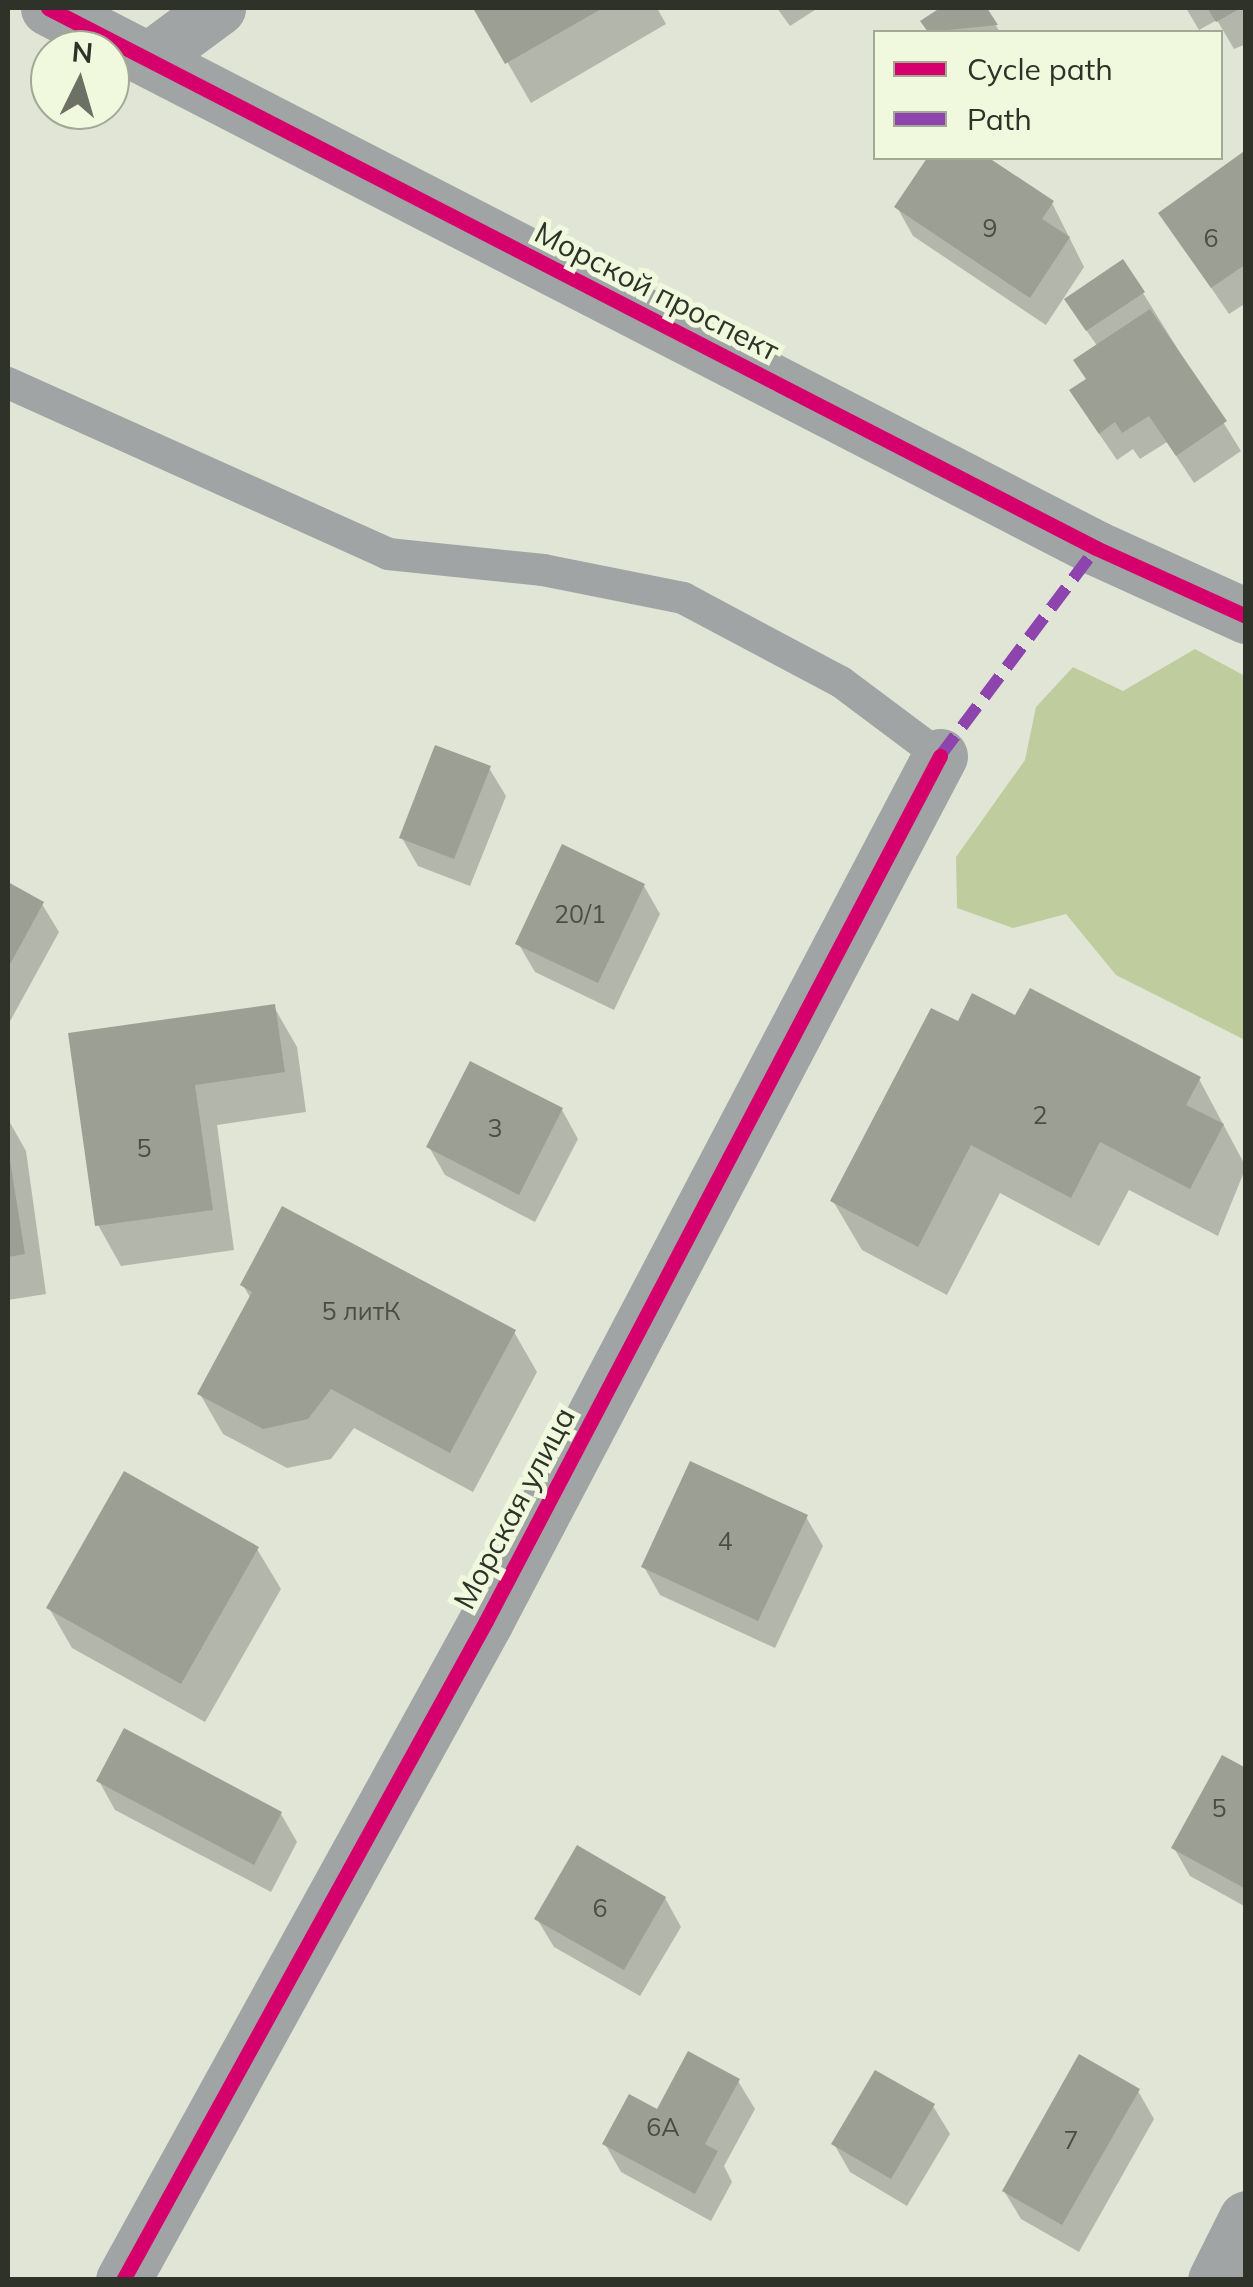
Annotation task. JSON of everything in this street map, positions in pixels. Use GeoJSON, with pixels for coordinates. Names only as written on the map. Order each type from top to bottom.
{"type":"FeatureCollection","features":[{"type":"Feature","properties":{"kind":"street","name":"Морской проспект"},"geometry":{"type":"LineString","coordinates":[[48,8],[1079,540],[1246,616]]}},
{"type":"Feature","properties":{"kind":"street"},"geometry":{"type":"LineString","coordinates":[[148,59],[218,8]]}},
{"type":"Feature","properties":{"kind":"street","name":"Морская улица"},"geometry":{"type":"LineString","coordinates":[[123,2280],[486,1621],[940,756]]}},
{"type":"Feature","properties":{"kind":"street"},"geometry":{"type":"LineString","coordinates":[[1215,2280],[1246,2218]]}},
{"type":"Feature","properties":{"kind":"lane"},"geometry":{"type":"LineString","coordinates":[[8,384],[388,554],[543,570],[683,598],[841,682],[940,756]]}},
{"type":"Feature","properties":{"kind":"green space"},"geometry":{"type":"Polygon","coordinates":[[[1195,649],[1245,676],[1245,1040],[1116,975],[1066,914],[1013,928],[957,908],[956,857],[1025,760],[1036,707],[1073,667],[1123,691],[1195,649]]]}},
{"type":"Feature","properties":{"kind":"building"},"geometry":{"type":"Polygon","coordinates":[[[473,8],[603,8],[505,64],[473,8]]]}},
{"type":"Feature","properties":{"kind":"building"},"geometry":{"type":"Polygon","coordinates":[[[940,8],[987,8],[998,25],[927,30],[920,21],[940,8]]]}},
{"type":"Feature","properties":{"kind":"building"},"geometry":{"type":"Polygon","coordinates":[[[1207,8],[1241,8],[1216,22],[1207,8]]]}},
{"type":"Feature","properties":{"kind":"building"},"geometry":{"type":"Polygon","coordinates":[[[1243,152],[1246,264],[1211,288],[1158,213],[1243,152]]]}},
{"type":"Feature","properties":{"kind":"building"},"geometry":{"type":"Polygon","coordinates":[[[926,160],[992,160],[1054,201],[1042,219],[1070,237],[1030,298],[894,207],[926,160]]]}},
{"type":"Feature","properties":{"kind":"building"},"geometry":{"type":"Polygon","coordinates":[[[1123,259],[1145,292],[1086,331],[1064,299],[1123,259]]]}},
{"type":"Feature","properties":{"kind":"building"},"geometry":{"type":"Polygon","coordinates":[[[1150,309],[1227,421],[1176,456],[1149,416],[1122,433],[1115,422],[1099,434],[1069,390],[1086,379],[1073,360],[1150,309]]]}},
{"type":"Feature","properties":{"kind":"building"},"geometry":{"type":"Polygon","coordinates":[[[435,745],[491,766],[454,859],[399,838],[435,745]]]}},
{"type":"Feature","properties":{"kind":"building"},"geometry":{"type":"Polygon","coordinates":[[[562,844],[645,884],[598,983],[515,944],[562,844]]]}},
{"type":"Feature","properties":{"kind":"building"},"geometry":{"type":"Polygon","coordinates":[[[8,882],[44,902],[8,968],[8,882]]]}},
{"type":"Feature","properties":{"kind":"building"},"geometry":{"type":"Polygon","coordinates":[[[1030,988],[1201,1077],[1186,1105],[1224,1124],[1190,1189],[1100,1142],[1071,1198],[971,1145],[918,1247],[830,1201],[931,1008],[958,1021],[972,993],[1015,1015],[1030,988]]]}},
{"type":"Feature","properties":{"kind":"building"},"geometry":{"type":"Polygon","coordinates":[[[275,1004],[285,1072],[195,1085],[213,1210],[95,1226],[68,1033],[275,1004]]]}},
{"type":"Feature","properties":{"kind":"building"},"geometry":{"type":"Polygon","coordinates":[[[470,1061],[563,1108],[519,1195],[426,1147],[470,1061]]]}},
{"type":"Feature","properties":{"kind":"building"},"geometry":{"type":"Polygon","coordinates":[[[8,1148],[25,1254],[8,1257],[8,1148]]]}},
{"type":"Feature","properties":{"kind":"building"},"geometry":{"type":"Polygon","coordinates":[[[282,1206],[516,1330],[450,1453],[331,1389],[308,1419],[263,1429],[197,1394],[252,1292],[240,1285],[282,1206]]]}},
{"type":"Feature","properties":{"kind":"building"},"geometry":{"type":"Polygon","coordinates":[[[690,1461],[808,1515],[758,1621],[641,1567],[690,1461]]]}},
{"type":"Feature","properties":{"kind":"building"},"geometry":{"type":"Polygon","coordinates":[[[124,1471],[259,1547],[181,1684],[46,1608],[124,1471]]]}},
{"type":"Feature","properties":{"kind":"building"},"geometry":{"type":"Polygon","coordinates":[[[124,1728],[282,1812],[254,1865],[96,1781],[124,1728]]]}},
{"type":"Feature","properties":{"kind":"building"},"geometry":{"type":"Polygon","coordinates":[[[1222,1755],[1246,1768],[1246,1889],[1171,1848],[1222,1755]]]}},
{"type":"Feature","properties":{"kind":"building"},"geometry":{"type":"Polygon","coordinates":[[[577,1845],[666,1897],[624,1970],[534,1919],[577,1845]]]}},
{"type":"Feature","properties":{"kind":"building"},"geometry":{"type":"Polygon","coordinates":[[[688,2051],[740,2079],[705,2144],[718,2151],[695,2194],[602,2144],[629,2094],[657,2109],[688,2051]]]}},
{"type":"Feature","properties":{"kind":"building"},"geometry":{"type":"Polygon","coordinates":[[[1079,2054],[1140,2089],[1062,2225],[1002,2191],[1079,2054]]]}},
{"type":"Feature","properties":{"kind":"building"},"geometry":{"type":"Polygon","coordinates":[[[875,2070],[935,2104],[891,2179],[831,2144],[875,2070]]]}},
{"type":"Feature","properties":{"kind":"marked path"},"geometry":{"type":"LineString","coordinates":[[940,756],[1096,548]]}},
{"type":"Feature","properties":{"kind":"cycle path"},"geometry":{"type":"LineString","coordinates":[[48,8],[1096,548],[1246,616]]}},
{"type":"Feature","properties":{"kind":"cycle path"},"geometry":{"type":"LineString","coordinates":[[123,2280],[486,1621],[940,756]]}}]}
